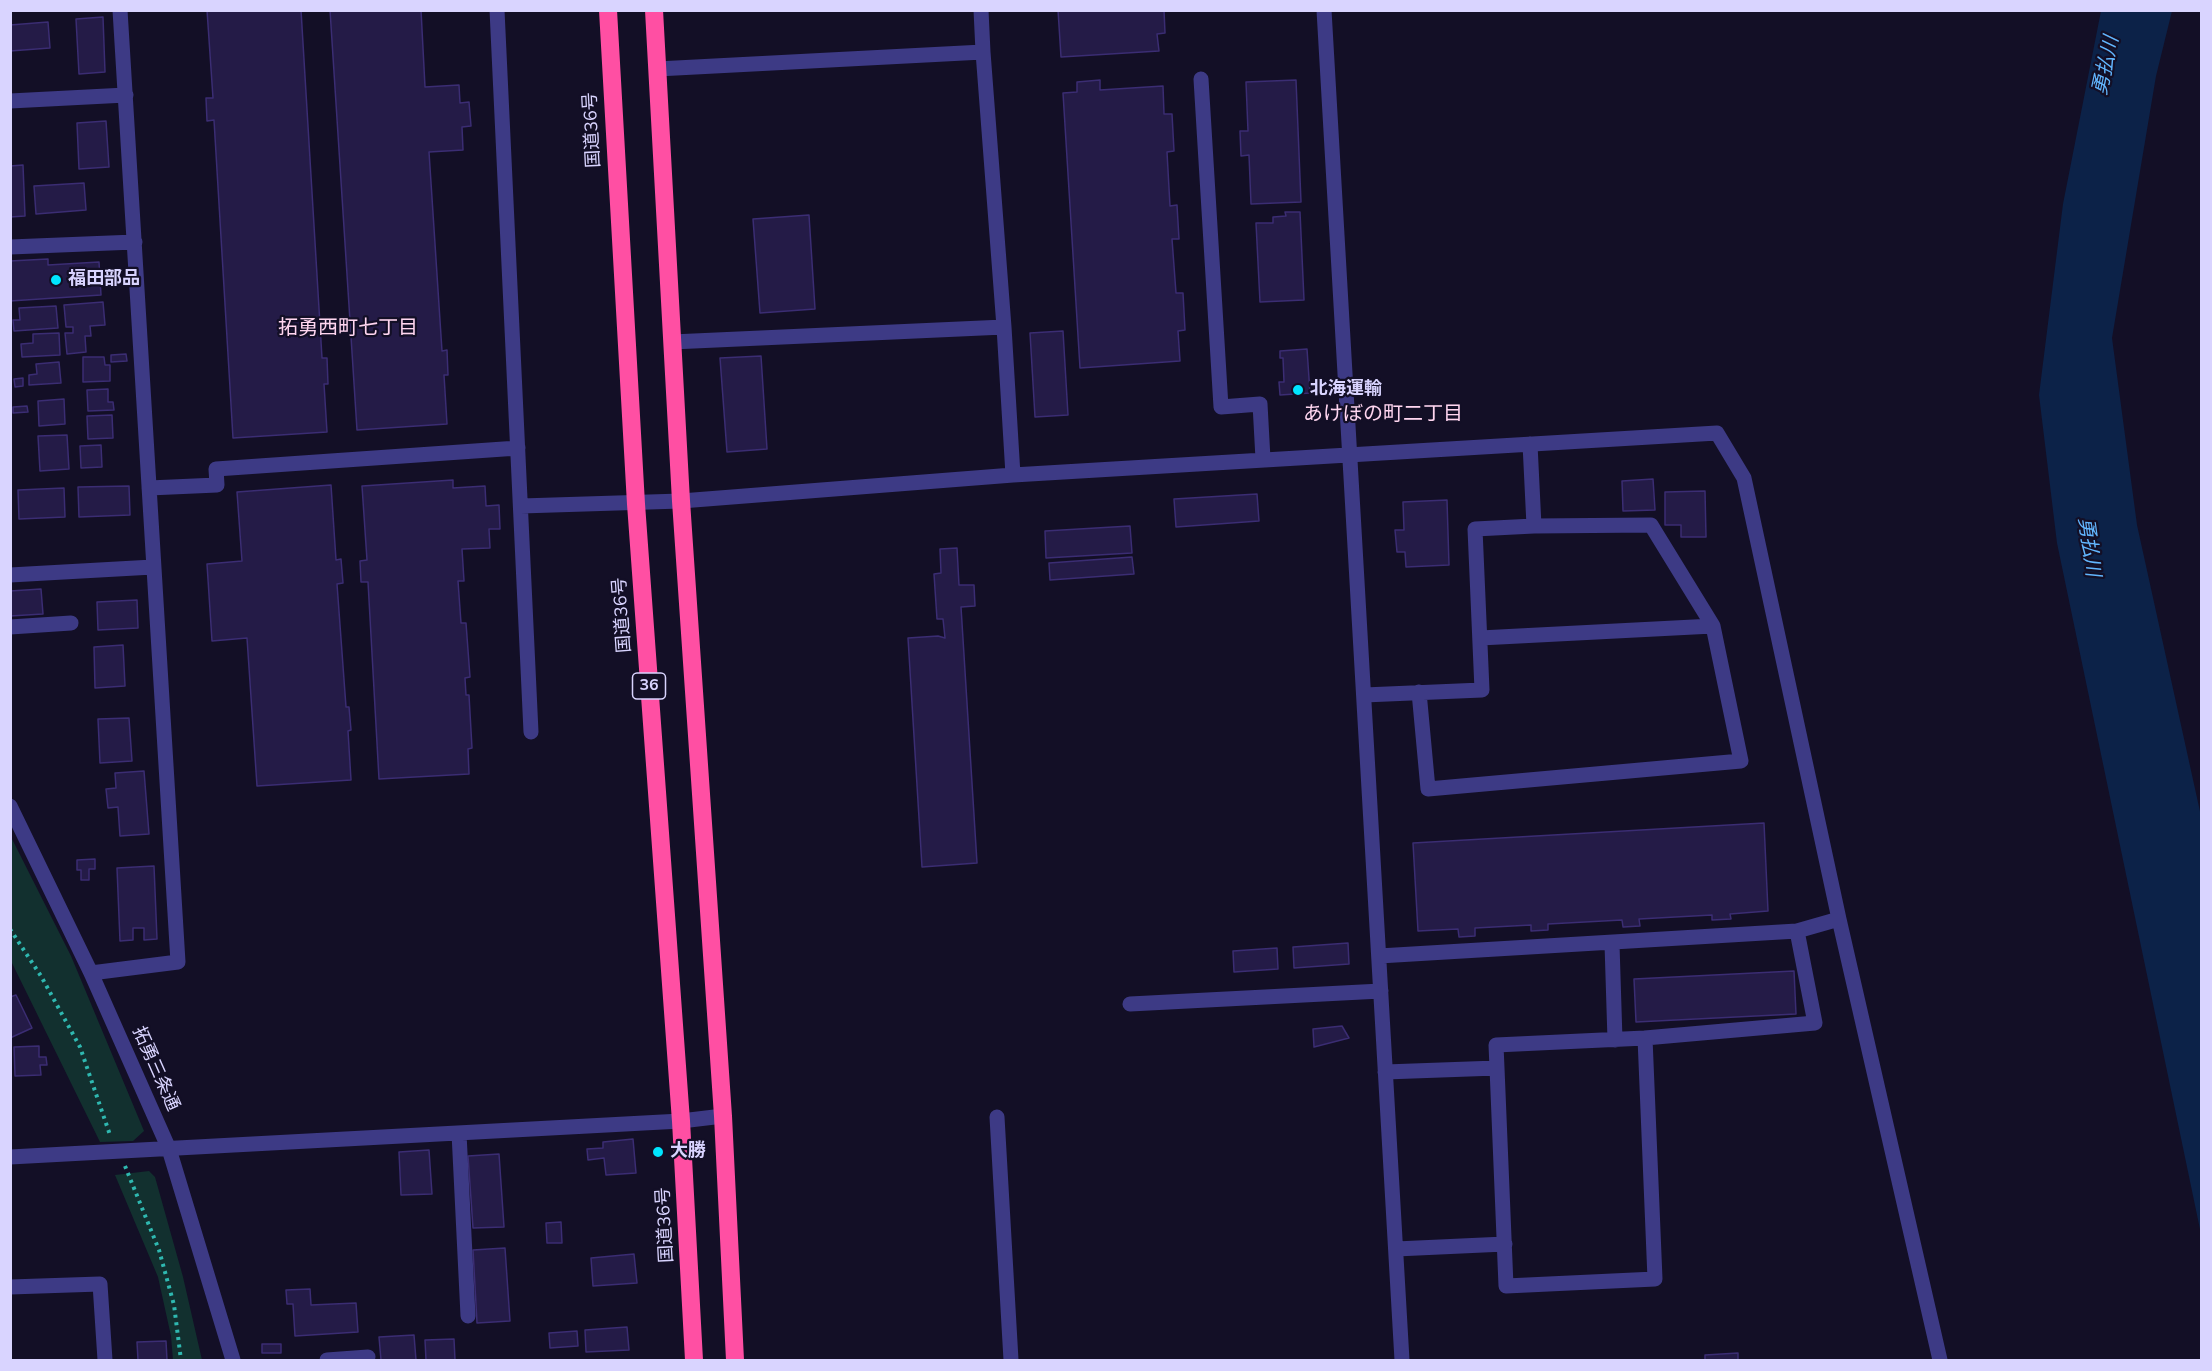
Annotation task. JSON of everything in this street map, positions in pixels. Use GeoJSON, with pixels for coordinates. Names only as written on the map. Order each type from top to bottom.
{"type":"FeatureCollection","features":[{"type":"Feature","properties":{"kind":"highway","name":"国道36号"},"geometry":{"type":"LineString","coordinates":[[608,10],[636,504],[681,1121],[694,1360]]}},
{"type":"Feature","properties":{"kind":"highway"},"geometry":{"type":"LineString","coordinates":[[654,10],[681,501],[723,1116],[735,1360]]}},
{"type":"Feature","properties":{"kind":"street"},"geometry":{"type":"LineString","coordinates":[[91,973],[178,962],[120,10]]}},
{"type":"Feature","properties":{"kind":"street"},"geometry":{"type":"LineString","coordinates":[[497,10],[531,732]]}},
{"type":"Feature","properties":{"kind":"street"},"geometry":{"type":"LineString","coordinates":[[981,10],[1013,475]]}},
{"type":"Feature","properties":{"kind":"street"},"geometry":{"type":"LineString","coordinates":[[1324,10],[1402,1360]]}},
{"type":"Feature","properties":{"kind":"street"},"geometry":{"type":"LineString","coordinates":[[657,69],[983,52]]}},
{"type":"Feature","properties":{"kind":"street"},"geometry":{"type":"LineString","coordinates":[[1201,79],[1221,407],[1260,404],[1263,459]]}},
{"type":"Feature","properties":{"kind":"street"},"geometry":{"type":"LineString","coordinates":[[10,101],[126,95]]}},
{"type":"Feature","properties":{"kind":"street"},"geometry":{"type":"LineString","coordinates":[[10,247],[135,242]]}},
{"type":"Feature","properties":{"kind":"street"},"geometry":{"type":"LineString","coordinates":[[672,342],[1004,327]]}},
{"type":"Feature","properties":{"kind":"street"},"geometry":{"type":"LineString","coordinates":[[521,506],[636,504],[1013,475],[1717,434],[1744,478],[1839,919],[1940,1360]]}},
{"type":"Feature","properties":{"kind":"street"},"geometry":{"type":"LineString","coordinates":[[1530,444],[1534,526]]}},
{"type":"Feature","properties":{"kind":"street"},"geometry":{"type":"LineString","coordinates":[[150,488],[217,485],[216,469],[518,448]]}},
{"type":"Feature","properties":{"kind":"street"},"geometry":{"type":"LineString","coordinates":[[1364,695],[1419,692],[1482,690],[1475,529],[1651,525],[1713,626],[1741,760],[1428,789],[1419,692]]}},
{"type":"Feature","properties":{"kind":"street"},"geometry":{"type":"LineString","coordinates":[[10,575],[153,567]]}},
{"type":"Feature","properties":{"kind":"street"},"geometry":{"type":"LineString","coordinates":[[10,627],[71,623]]}},
{"type":"Feature","properties":{"kind":"street"},"geometry":{"type":"LineString","coordinates":[[1480,638],[1713,626]]}},
{"type":"Feature","properties":{"kind":"street","name":"拓勇三条通"},"geometry":{"type":"LineString","coordinates":[[10,806],[91,973],[170,1149],[233,1360]]}},
{"type":"Feature","properties":{"kind":"street"},"geometry":{"type":"LineString","coordinates":[[1379,956],[1797,932],[1839,919]]}},
{"type":"Feature","properties":{"kind":"street"},"geometry":{"type":"LineString","coordinates":[[1645,1038],[1655,1279],[1506,1286],[1496,1045],[1645,1038],[1815,1023],[1797,932]]}},
{"type":"Feature","properties":{"kind":"street"},"geometry":{"type":"LineString","coordinates":[[1612,944],[1615,1040]]}},
{"type":"Feature","properties":{"kind":"street"},"geometry":{"type":"LineString","coordinates":[[1130,1004],[1381,991]]}},
{"type":"Feature","properties":{"kind":"street"},"geometry":{"type":"LineString","coordinates":[[1385,1072],[1497,1068]]}},
{"type":"Feature","properties":{"kind":"street"},"geometry":{"type":"LineString","coordinates":[[10,1156],[681,1121],[723,1116]]}},
{"type":"Feature","properties":{"kind":"street"},"geometry":{"type":"LineString","coordinates":[[997,1117],[1011,1360]]}},
{"type":"Feature","properties":{"kind":"street"},"geometry":{"type":"LineString","coordinates":[[459,1133],[468,1316]]}},
{"type":"Feature","properties":{"kind":"street"},"geometry":{"type":"LineString","coordinates":[[1396,1250],[1505,1244]]}},
{"type":"Feature","properties":{"kind":"street"},"geometry":{"type":"LineString","coordinates":[[10,1287],[100,1284],[105,1360]]}},
{"type":"Feature","properties":{"kind":"street"},"geometry":{"type":"LineString","coordinates":[[327,1360],[368,1357]]}},
{"type":"Feature","properties":{"kind":"path"},"geometry":{"type":"LineString","coordinates":[[10,929],[40,976],[80,1047],[110,1134],[159,1250],[174,1305],[181,1360]]}},
{"type":"Feature","properties":{"kind":"green space"},"geometry":{"type":"Polygon","coordinates":[[[10,835],[71,956],[144,1131],[133,1141],[100,1142],[11,961],[10,835]]]}},
{"type":"Feature","properties":{"kind":"green space"},"geometry":{"type":"Polygon","coordinates":[[[149,1171],[155,1177],[183,1277],[202,1360],[173,1360],[171,1336],[158,1277],[115,1175],[149,1171]]]}},
{"type":"Feature","properties":{"kind":"water","name":"勇払川"},"geometry":{"type":"Polygon","coordinates":[[[2101,11],[2172,11],[2156,76],[2112,338],[2137,525],[2201,816],[2201,1234],[2057,543],[2039,395],[2063,204],[2101,11]]]}},
{"type":"Feature","properties":{"kind":"building"},"geometry":{"type":"Polygon","coordinates":[[[207,10],[301,10],[322,358],[327,358],[328,384],[324,384],[327,432],[233,438],[214,120],[207,121],[206,98],[213,98],[207,10]]]}},
{"type":"Feature","properties":{"kind":"building"},"geometry":{"type":"Polygon","coordinates":[[[330,10],[421,10],[425,87],[459,85],[460,103],[469,102],[471,126],[462,127],[463,150],[429,152],[442,351],[447,350],[448,375],[444,375],[447,424],[357,430],[330,10]]]}},
{"type":"Feature","properties":{"kind":"building"},"geometry":{"type":"Polygon","coordinates":[[[1058,10],[1164,10],[1165,33],[1157,34],[1159,51],[1061,57],[1058,10]]]}},
{"type":"Feature","properties":{"kind":"building"},"geometry":{"type":"Polygon","coordinates":[[[103,17],[105,72],[79,74],[76,19],[103,17]]]}},
{"type":"Feature","properties":{"kind":"building"},"geometry":{"type":"Polygon","coordinates":[[[48,22],[50,48],[10,51],[10,25],[48,22]]]}},
{"type":"Feature","properties":{"kind":"building"},"geometry":{"type":"Polygon","coordinates":[[[1100,80],[1100,90],[1163,86],[1164,114],[1172,114],[1174,151],[1167,152],[1170,206],[1177,205],[1179,239],[1172,239],[1176,293],[1183,293],[1185,330],[1178,331],[1180,361],[1080,368],[1063,93],[1077,92],[1077,82],[1100,80]]]}},
{"type":"Feature","properties":{"kind":"building"},"geometry":{"type":"Polygon","coordinates":[[[1296,80],[1301,202],[1251,204],[1249,155],[1241,156],[1240,131],[1248,131],[1246,82],[1296,80]]]}},
{"type":"Feature","properties":{"kind":"building"},"geometry":{"type":"Polygon","coordinates":[[[106,121],[109,167],[79,169],[77,123],[106,121]]]}},
{"type":"Feature","properties":{"kind":"building"},"geometry":{"type":"Polygon","coordinates":[[[23,165],[25,216],[10,217],[10,166],[23,165]]]}},
{"type":"Feature","properties":{"kind":"building"},"geometry":{"type":"Polygon","coordinates":[[[84,183],[86,210],[36,214],[34,186],[84,183]]]}},
{"type":"Feature","properties":{"kind":"building"},"geometry":{"type":"Polygon","coordinates":[[[1285,212],[1300,212],[1304,300],[1260,302],[1256,223],[1273,223],[1273,217],[1286,216],[1285,212]]]}},
{"type":"Feature","properties":{"kind":"building"},"geometry":{"type":"Polygon","coordinates":[[[809,215],[815,309],[760,313],[753,219],[809,215]]]}},
{"type":"Feature","properties":{"kind":"building","name":"福田部品"},"geometry":{"type":"Polygon","coordinates":[[[48,259],[48,265],[99,262],[101,295],[10,301],[10,261],[48,259]]]}},
{"type":"Feature","properties":{"kind":"building"},"geometry":{"type":"Polygon","coordinates":[[[103,302],[105,325],[90,326],[91,336],[85,336],[86,352],[67,354],[65,333],[73,333],[73,327],[66,327],[64,305],[103,302]]]}},
{"type":"Feature","properties":{"kind":"building"},"geometry":{"type":"Polygon","coordinates":[[[56,306],[58,328],[14,331],[13,320],[20,320],[19,308],[56,306]]]}},
{"type":"Feature","properties":{"kind":"building"},"geometry":{"type":"Polygon","coordinates":[[[1063,331],[1068,415],[1035,417],[1030,333],[1063,331]]]}},
{"type":"Feature","properties":{"kind":"building"},"geometry":{"type":"Polygon","coordinates":[[[59,333],[60,355],[22,357],[21,344],[33,343],[33,334],[59,333]]]}},
{"type":"Feature","properties":{"kind":"building"},"geometry":{"type":"Polygon","coordinates":[[[1307,349],[1310,393],[1280,395],[1279,382],[1284,382],[1283,358],[1280,358],[1280,351],[1307,349]]]}},
{"type":"Feature","properties":{"kind":"building"},"geometry":{"type":"Polygon","coordinates":[[[126,354],[127,361],[111,362],[111,355],[126,354]]]}},
{"type":"Feature","properties":{"kind":"building"},"geometry":{"type":"Polygon","coordinates":[[[761,356],[767,449],[727,452],[720,358],[761,356]]]}},
{"type":"Feature","properties":{"kind":"building"},"geometry":{"type":"Polygon","coordinates":[[[83,357],[104,357],[105,365],[110,365],[110,381],[83,382],[83,357]]]}},
{"type":"Feature","properties":{"kind":"building"},"geometry":{"type":"Polygon","coordinates":[[[59,362],[61,383],[29,385],[29,375],[37,374],[36,364],[59,362]]]}},
{"type":"Feature","properties":{"kind":"building"},"geometry":{"type":"Polygon","coordinates":[[[23,378],[23,386],[15,387],[14,379],[23,378]]]}},
{"type":"Feature","properties":{"kind":"building"},"geometry":{"type":"Polygon","coordinates":[[[108,389],[108,402],[113,402],[114,410],[88,411],[87,390],[108,389]]]}},
{"type":"Feature","properties":{"kind":"building"},"geometry":{"type":"Polygon","coordinates":[[[64,399],[65,424],[39,426],[38,401],[64,399]]]}},
{"type":"Feature","properties":{"kind":"building"},"geometry":{"type":"Polygon","coordinates":[[[27,406],[28,412],[13,413],[13,407],[27,406]]]}},
{"type":"Feature","properties":{"kind":"building"},"geometry":{"type":"Polygon","coordinates":[[[112,415],[113,438],[88,439],[87,416],[112,415]]]}},
{"type":"Feature","properties":{"kind":"building"},"geometry":{"type":"Polygon","coordinates":[[[67,435],[69,469],[40,471],[38,436],[67,435]]]}},
{"type":"Feature","properties":{"kind":"building"},"geometry":{"type":"Polygon","coordinates":[[[101,445],[102,467],[81,468],[80,446],[101,445]]]}},
{"type":"Feature","properties":{"kind":"building"},"geometry":{"type":"Polygon","coordinates":[[[1653,479],[1655,510],[1623,511],[1622,481],[1653,479]]]}},
{"type":"Feature","properties":{"kind":"building"},"geometry":{"type":"Polygon","coordinates":[[[453,480],[453,488],[485,486],[486,506],[499,505],[500,529],[489,529],[490,548],[462,549],[464,581],[458,581],[461,623],[466,623],[470,677],[465,678],[466,695],[469,695],[472,748],[468,749],[469,774],[379,779],[368,582],[361,582],[360,561],[367,560],[362,486],[453,480]]]}},
{"type":"Feature","properties":{"kind":"building"},"geometry":{"type":"Polygon","coordinates":[[[331,485],[336,560],[341,559],[343,583],[337,584],[346,707],[349,707],[351,730],[348,731],[351,780],[257,786],[247,638],[212,641],[207,564],[242,561],[237,492],[331,485]]]}},
{"type":"Feature","properties":{"kind":"building"},"geometry":{"type":"Polygon","coordinates":[[[129,486],[130,515],[79,517],[78,487],[129,486]]]}},
{"type":"Feature","properties":{"kind":"building"},"geometry":{"type":"Polygon","coordinates":[[[64,488],[65,517],[19,519],[18,490],[64,488]]]}},
{"type":"Feature","properties":{"kind":"building"},"geometry":{"type":"Polygon","coordinates":[[[1705,491],[1706,537],[1681,537],[1681,525],[1665,525],[1665,492],[1705,491]]]}},
{"type":"Feature","properties":{"kind":"building"},"geometry":{"type":"Polygon","coordinates":[[[1257,494],[1259,521],[1176,527],[1174,499],[1257,494]]]}},
{"type":"Feature","properties":{"kind":"building"},"geometry":{"type":"Polygon","coordinates":[[[1447,500],[1449,565],[1406,567],[1405,552],[1397,552],[1395,530],[1404,530],[1403,502],[1447,500]]]}},
{"type":"Feature","properties":{"kind":"building"},"geometry":{"type":"Polygon","coordinates":[[[1130,526],[1132,553],[1046,558],[1045,531],[1130,526]]]}},
{"type":"Feature","properties":{"kind":"building"},"geometry":{"type":"Polygon","coordinates":[[[957,548],[959,585],[974,585],[975,606],[961,607],[977,863],[922,867],[908,638],[938,636],[945,638],[943,619],[937,619],[934,574],[941,573],[940,549],[957,548]]]}},
{"type":"Feature","properties":{"kind":"building"},"geometry":{"type":"Polygon","coordinates":[[[1132,557],[1134,574],[1050,580],[1049,563],[1132,557]]]}},
{"type":"Feature","properties":{"kind":"building"},"geometry":{"type":"Polygon","coordinates":[[[41,589],[43,614],[10,616],[10,591],[41,589]]]}},
{"type":"Feature","properties":{"kind":"building"},"geometry":{"type":"Polygon","coordinates":[[[137,600],[138,628],[98,630],[97,602],[137,600]]]}},
{"type":"Feature","properties":{"kind":"building"},"geometry":{"type":"Polygon","coordinates":[[[123,645],[125,686],[95,688],[94,647],[123,645]]]}},
{"type":"Feature","properties":{"kind":"building"},"geometry":{"type":"Polygon","coordinates":[[[129,718],[132,761],[100,763],[98,719],[129,718]]]}},
{"type":"Feature","properties":{"kind":"building"},"geometry":{"type":"Polygon","coordinates":[[[144,771],[149,834],[120,836],[118,807],[108,808],[106,789],[116,788],[115,773],[144,771]]]}},
{"type":"Feature","properties":{"kind":"building"},"geometry":{"type":"Polygon","coordinates":[[[1764,823],[1768,911],[1730,914],[1731,919],[1712,920],[1712,915],[1639,919],[1640,926],[1623,927],[1622,920],[1548,924],[1548,930],[1531,931],[1531,925],[1475,928],[1475,936],[1459,937],[1458,929],[1418,931],[1413,843],[1764,823]]]}},
{"type":"Feature","properties":{"kind":"building"},"geometry":{"type":"Polygon","coordinates":[[[95,859],[95,869],[89,869],[89,880],[81,880],[81,870],[77,870],[77,860],[95,859]]]}},
{"type":"Feature","properties":{"kind":"building"},"geometry":{"type":"Polygon","coordinates":[[[154,866],[157,939],[144,940],[144,928],[133,928],[133,940],[120,941],[117,868],[154,866]]]}},
{"type":"Feature","properties":{"kind":"building"},"geometry":{"type":"Polygon","coordinates":[[[1348,943],[1349,964],[1294,968],[1293,947],[1348,943]]]}},
{"type":"Feature","properties":{"kind":"building"},"geometry":{"type":"Polygon","coordinates":[[[1277,948],[1278,969],[1234,972],[1233,951],[1277,948]]]}},
{"type":"Feature","properties":{"kind":"building"},"geometry":{"type":"Polygon","coordinates":[[[1794,971],[1796,1014],[1636,1022],[1634,979],[1794,971]]]}},
{"type":"Feature","properties":{"kind":"building"},"geometry":{"type":"Polygon","coordinates":[[[16,995],[32,1028],[10,1038],[10,997],[16,995]]]}},
{"type":"Feature","properties":{"kind":"building"},"geometry":{"type":"Polygon","coordinates":[[[1342,1026],[1349,1038],[1314,1047],[1313,1029],[1342,1026]]]}},
{"type":"Feature","properties":{"kind":"building"},"geometry":{"type":"Polygon","coordinates":[[[39,1046],[39,1057],[46,1057],[47,1065],[40,1065],[41,1075],[15,1076],[14,1047],[39,1046]]]}},
{"type":"Feature","properties":{"kind":"building"},"geometry":{"type":"Polygon","coordinates":[[[633,1139],[636,1173],[606,1175],[604,1158],[588,1160],[587,1149],[603,1148],[603,1142],[633,1139]]]}},
{"type":"Feature","properties":{"kind":"building"},"geometry":{"type":"Polygon","coordinates":[[[429,1150],[432,1194],[401,1195],[399,1152],[429,1150]]]}},
{"type":"Feature","properties":{"kind":"building"},"geometry":{"type":"Polygon","coordinates":[[[499,1154],[504,1227],[473,1228],[468,1156],[499,1154]]]}},
{"type":"Feature","properties":{"kind":"building"},"geometry":{"type":"Polygon","coordinates":[[[561,1222],[562,1243],[547,1243],[546,1223],[561,1222]]]}},
{"type":"Feature","properties":{"kind":"building"},"geometry":{"type":"Polygon","coordinates":[[[505,1248],[510,1321],[477,1323],[473,1250],[505,1248]]]}},
{"type":"Feature","properties":{"kind":"building"},"geometry":{"type":"Polygon","coordinates":[[[634,1254],[637,1283],[593,1286],[591,1258],[634,1254]]]}},
{"type":"Feature","properties":{"kind":"building"},"geometry":{"type":"Polygon","coordinates":[[[310,1289],[311,1305],[356,1303],[358,1332],[295,1336],[293,1304],[287,1304],[286,1290],[310,1289]]]}},
{"type":"Feature","properties":{"kind":"building"},"geometry":{"type":"Polygon","coordinates":[[[627,1327],[629,1350],[586,1352],[585,1330],[627,1327]]]}},
{"type":"Feature","properties":{"kind":"building"},"geometry":{"type":"Polygon","coordinates":[[[577,1331],[578,1346],[550,1348],[549,1333],[577,1331]]]}},
{"type":"Feature","properties":{"kind":"building"},"geometry":{"type":"Polygon","coordinates":[[[414,1335],[416,1360],[381,1360],[379,1337],[414,1335]]]}},
{"type":"Feature","properties":{"kind":"building"},"geometry":{"type":"Polygon","coordinates":[[[454,1339],[455,1360],[426,1360],[425,1340],[454,1339]]]}},
{"type":"Feature","properties":{"kind":"building"},"geometry":{"type":"Polygon","coordinates":[[[166,1341],[167,1360],[138,1360],[137,1342],[166,1341]]]}},
{"type":"Feature","properties":{"kind":"building"},"geometry":{"type":"Polygon","coordinates":[[[262,1344],[281,1344],[281,1353],[262,1353],[262,1344]]]}},
{"type":"Feature","properties":{"kind":"building"},"geometry":{"type":"Polygon","coordinates":[[[1738,1353],[1738,1360],[1705,1360],[1705,1355],[1738,1353]]]}},
{"type":"Feature","properties":{"kind":"place","name":"福田部品"},"geometry":{"type":"Point","coordinates":[56,280]}},
{"type":"Feature","properties":{"kind":"place","name":"北海運輸"},"geometry":{"type":"Point","coordinates":[1298,390]}},
{"type":"Feature","properties":{"kind":"place","name":"大勝"},"geometry":{"type":"Point","coordinates":[658,1152]}},
{"type":"Feature","properties":{"kind":"district","name":"拓勇西町七丁目"},"geometry":{"type":"Point","coordinates":[348,329]}},
{"type":"Feature","properties":{"kind":"district","name":"あけぼの町二丁目"},"geometry":{"type":"Point","coordinates":[1383,415]}}]}
